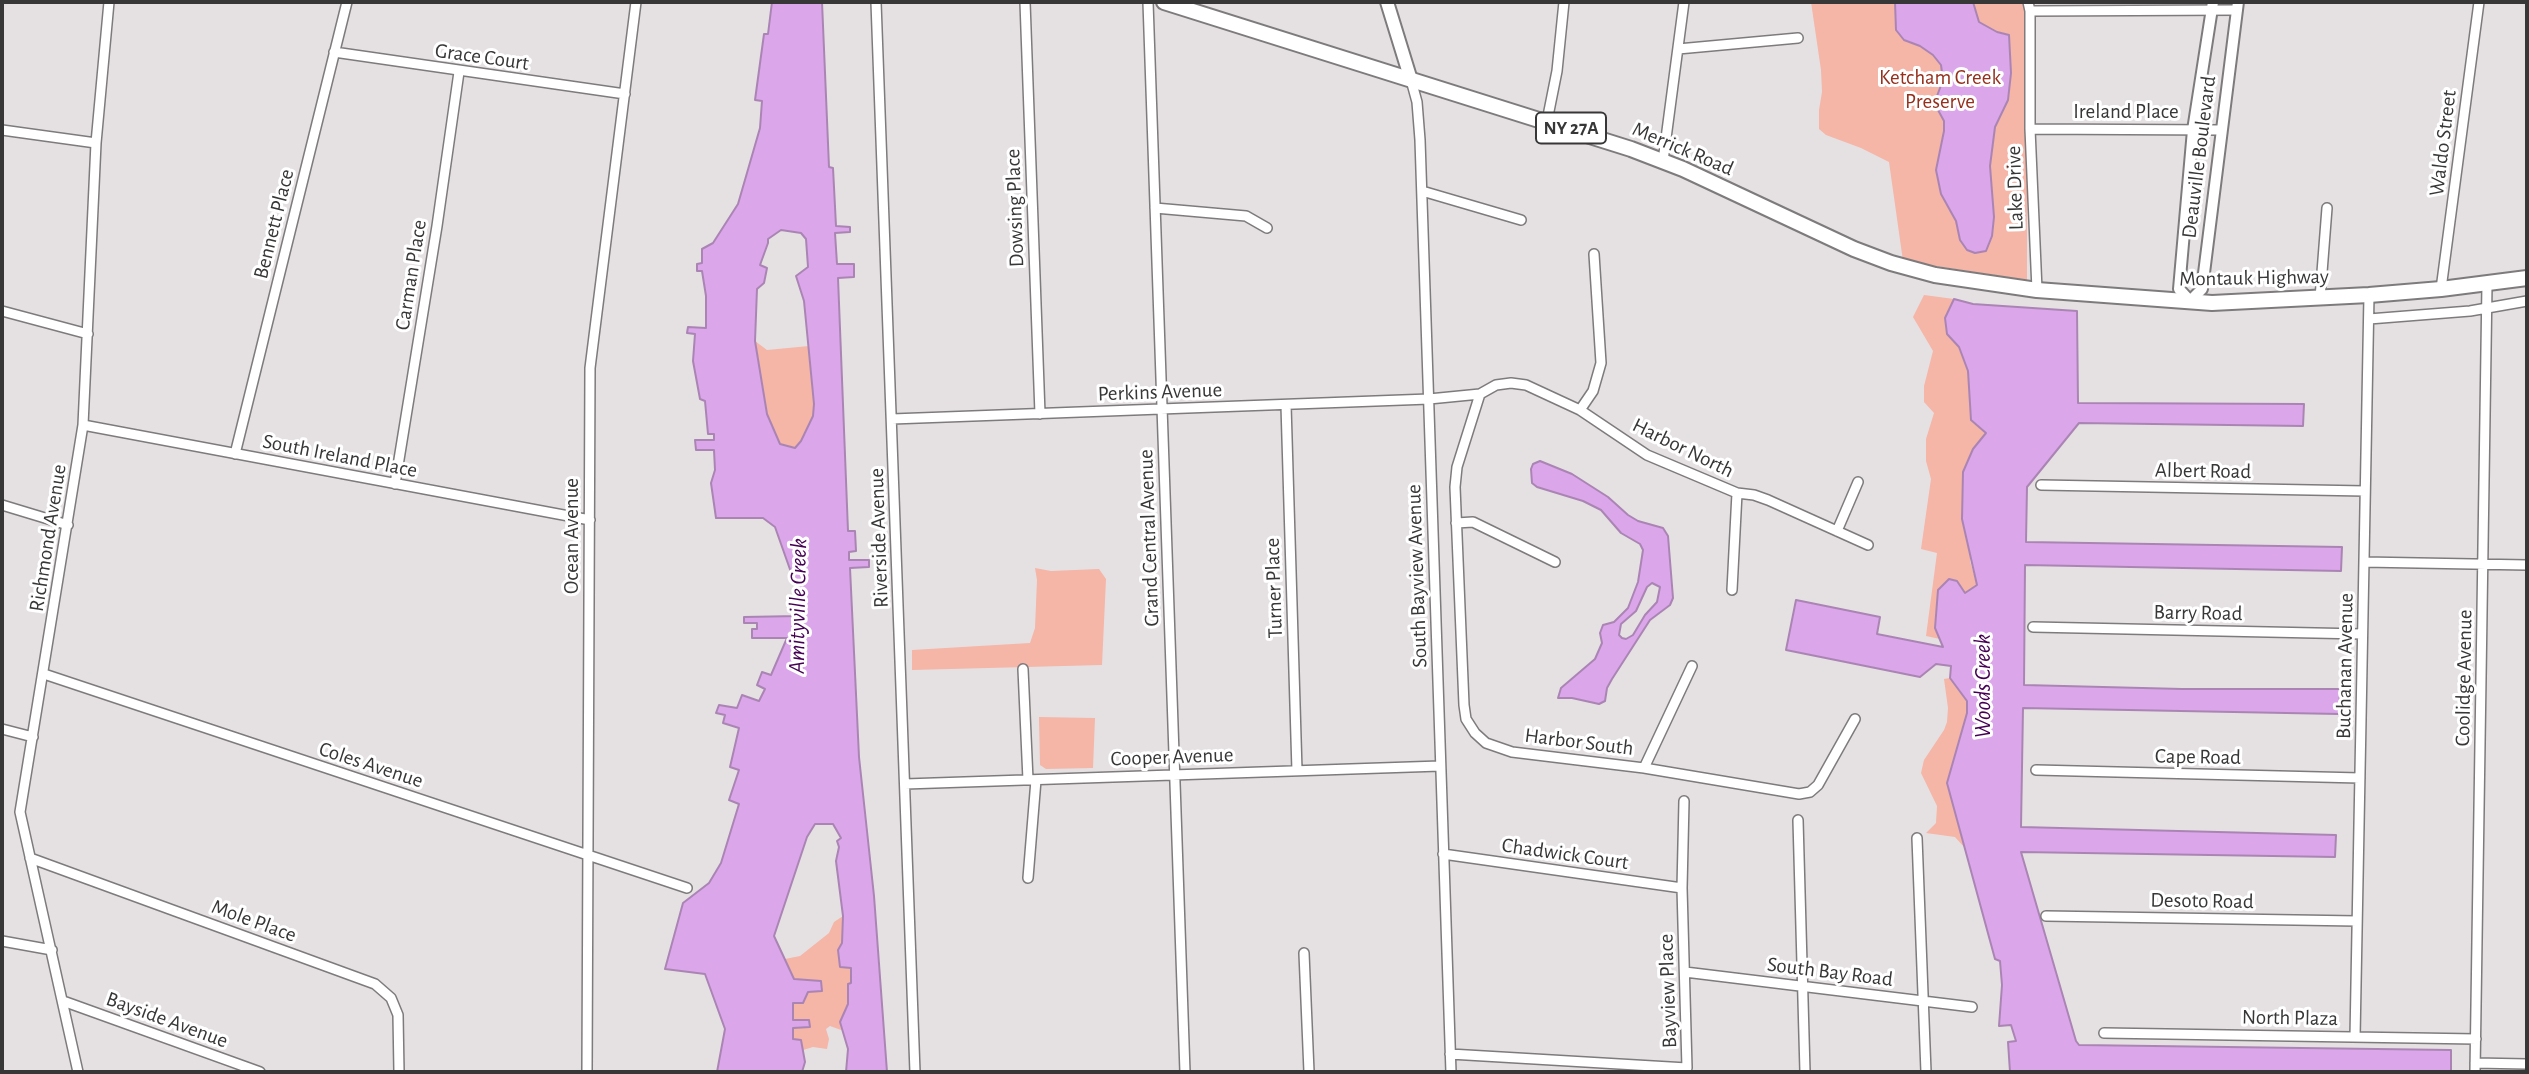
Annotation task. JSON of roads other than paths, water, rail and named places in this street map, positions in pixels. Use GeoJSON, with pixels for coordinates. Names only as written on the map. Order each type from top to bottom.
{"type":"FeatureCollection","features":[{"type":"Feature","properties":{"kind":"main road","name":"Merrick Road"},"geometry":{"type":"LineString","coordinates":[[1164,2],[1547,121],[1663,161],[1854,249],[1935,275],[1981,283]]}},
{"type":"Feature","properties":{"kind":"main road"},"geometry":{"type":"LineString","coordinates":[[1387,2],[1411,80]]}},
{"type":"Feature","properties":{"kind":"main road","name":"Montauk Highway"},"geometry":{"type":"LineString","coordinates":[[1981,283],[2037,290],[2212,303],[2369,295],[2527,278]]}},
{"type":"Feature","properties":{"kind":"street","name":"Richmond Avenue"},"geometry":{"type":"LineString","coordinates":[[78,1072],[20,812],[83,425],[96,143],[109,2]]}},
{"type":"Feature","properties":{"kind":"street","name":"Bennett Place"},"geometry":{"type":"LineString","coordinates":[[235,454],[347,2]]}},
{"type":"Feature","properties":{"kind":"street","name":"Ocean Avenue"},"geometry":{"type":"LineString","coordinates":[[587,1072],[590,368],[636,2]]}},
{"type":"Feature","properties":{"kind":"street","name":"Riverside Avenue"},"geometry":{"type":"LineString","coordinates":[[876,2],[915,1072]]}},
{"type":"Feature","properties":{"kind":"street","name":"Dowsing Place"},"geometry":{"type":"LineString","coordinates":[[1025,2],[1040,414]]}},
{"type":"Feature","properties":{"kind":"street","name":"Grand Central Avenue"},"geometry":{"type":"LineString","coordinates":[[1148,2],[1185,1072]]}},
{"type":"Feature","properties":{"kind":"street"},"geometry":{"type":"LineString","coordinates":[[1547,121],[1557,71],[1564,2]]}},
{"type":"Feature","properties":{"kind":"street"},"geometry":{"type":"LineString","coordinates":[[1663,161],[1684,2]]}},
{"type":"Feature","properties":{"kind":"street","name":"Waldo Street"},"geometry":{"type":"LineString","coordinates":[[2441,289],[2479,2]]}},
{"type":"Feature","properties":{"kind":"street"},"geometry":{"type":"LineString","coordinates":[[2029,6],[2238,6]]}},
{"type":"Feature","properties":{"kind":"street","name":"Lake Drive"},"geometry":{"type":"LineString","coordinates":[[2029,6],[2030,129],[2037,290]]}},
{"type":"Feature","properties":{"kind":"street","name":"Deauville Boulevard"},"geometry":{"type":"LineString","coordinates":[[2212,6],[2193,130],[2179,289],[2190,301],[2202,289],[2238,6]]}},
{"type":"Feature","properties":{"kind":"street"},"geometry":{"type":"LineString","coordinates":[[1678,49],[1798,38]]}},
{"type":"Feature","properties":{"kind":"street","name":"Grace Court"},"geometry":{"type":"LineString","coordinates":[[334,52],[625,94]]}},
{"type":"Feature","properties":{"kind":"street","name":"Carman Place"},"geometry":{"type":"LineString","coordinates":[[395,484],[460,72]]}},
{"type":"Feature","properties":{"kind":"street","name":"South Bayview Avenue"},"geometry":{"type":"LineString","coordinates":[[1411,80],[1418,103],[1422,191],[1451,1072]]}},
{"type":"Feature","properties":{"kind":"street","name":"Ireland Place"},"geometry":{"type":"LineString","coordinates":[[2030,129],[2221,130]]}},
{"type":"Feature","properties":{"kind":"street"},"geometry":{"type":"LineString","coordinates":[[2,130],[96,143]]}},
{"type":"Feature","properties":{"kind":"street"},"geometry":{"type":"LineString","coordinates":[[1422,191],[1521,220]]}},
{"type":"Feature","properties":{"kind":"street"},"geometry":{"type":"LineString","coordinates":[[1155,208],[1246,216],[1267,228]]}},
{"type":"Feature","properties":{"kind":"street"},"geometry":{"type":"LineString","coordinates":[[2320,298],[2327,208]]}},
{"type":"Feature","properties":{"kind":"street"},"geometry":{"type":"LineString","coordinates":[[1580,410],[1593,391],[1601,363],[1594,254]]}},
{"type":"Feature","properties":{"kind":"street","name":"Coolidge Avenue"},"geometry":{"type":"LineString","coordinates":[[2475,1068],[2487,284]]}},
{"type":"Feature","properties":{"kind":"street","name":"Buchanan Avenue"},"geometry":{"type":"LineString","coordinates":[[2355,1037],[2369,295]]}},
{"type":"Feature","properties":{"kind":"street"},"geometry":{"type":"LineString","coordinates":[[2369,319],[2486,308],[2527,301]]}},
{"type":"Feature","properties":{"kind":"street"},"geometry":{"type":"LineString","coordinates":[[2,312],[88,334]]}},
{"type":"Feature","properties":{"kind":"street","name":"Harbor North"},"geometry":{"type":"LineString","coordinates":[[1429,399],[1480,394],[1496,385],[1526,384],[1580,410],[1647,454],[1737,493],[1768,500],[1868,545]]}},
{"type":"Feature","properties":{"kind":"street","name":"Harbor South"},"geometry":{"type":"LineString","coordinates":[[1480,394],[1457,467],[1456,523],[1464,705],[1466,719],[1475,733],[1497,749],[1644,768],[1799,794],[1810,792],[1818,785],[1855,719]]}},
{"type":"Feature","properties":{"kind":"street","name":"Perkins Avenue"},"geometry":{"type":"LineString","coordinates":[[892,419],[1429,399]]}},
{"type":"Feature","properties":{"kind":"street","name":"Turner Place"},"geometry":{"type":"LineString","coordinates":[[1286,405],[1297,771]]}},
{"type":"Feature","properties":{"kind":"street","name":"South Ireland Place"},"geometry":{"type":"LineString","coordinates":[[83,425],[590,520]]}},
{"type":"Feature","properties":{"kind":"street"},"geometry":{"type":"LineString","coordinates":[[1837,531],[1858,482]]}},
{"type":"Feature","properties":{"kind":"street","name":"Albert Road"},"geometry":{"type":"LineString","coordinates":[[2041,485],[2365,491]]}},
{"type":"Feature","properties":{"kind":"street","name":"Harbor North"},"geometry":{"type":"LineString","coordinates":[[1732,590],[1737,493]]}},
{"type":"Feature","properties":{"kind":"street"},"geometry":{"type":"LineString","coordinates":[[2,505],[68,526]]}},
{"type":"Feature","properties":{"kind":"street"},"geometry":{"type":"LineString","coordinates":[[1456,523],[1474,522],[1555,562]]}},
{"type":"Feature","properties":{"kind":"street"},"geometry":{"type":"LineString","coordinates":[[2364,562],[2527,565]]}},
{"type":"Feature","properties":{"kind":"street","name":"Barry Road"},"geometry":{"type":"LineString","coordinates":[[2033,627],[2362,634]]}},
{"type":"Feature","properties":{"kind":"street"},"geometry":{"type":"LineString","coordinates":[[1644,768],[1692,666]]}},
{"type":"Feature","properties":{"kind":"street"},"geometry":{"type":"LineString","coordinates":[[1023,669],[1032,780],[1028,878]]}},
{"type":"Feature","properties":{"kind":"street","name":"Coles Avenue"},"geometry":{"type":"LineString","coordinates":[[44,674],[687,888]]}},
{"type":"Feature","properties":{"kind":"street"},"geometry":{"type":"LineString","coordinates":[[2,729],[33,737]]}},
{"type":"Feature","properties":{"kind":"street","name":"Cooper Avenue"},"geometry":{"type":"LineString","coordinates":[[905,784],[1440,766]]}},
{"type":"Feature","properties":{"kind":"street","name":"Cape Road"},"geometry":{"type":"LineString","coordinates":[[2036,771],[2360,778]]}},
{"type":"Feature","properties":{"kind":"street","name":"Bayview Place"},"geometry":{"type":"LineString","coordinates":[[1450,1054],[1687,1068],[1682,888],[1684,801]]}},
{"type":"Feature","properties":{"kind":"street"},"geometry":{"type":"LineString","coordinates":[[1798,820],[1805,1072]]}},
{"type":"Feature","properties":{"kind":"street"},"geometry":{"type":"LineString","coordinates":[[1917,838],[1926,1072]]}},
{"type":"Feature","properties":{"kind":"street","name":"Chadwick Court"},"geometry":{"type":"LineString","coordinates":[[1443,854],[1682,888]]}},
{"type":"Feature","properties":{"kind":"street","name":"Mole Place"},"geometry":{"type":"LineString","coordinates":[[30,858],[375,984],[391,998],[398,1015],[398,1072]]}},
{"type":"Feature","properties":{"kind":"street","name":"Desoto Road"},"geometry":{"type":"LineString","coordinates":[[2046,916],[2357,921]]}},
{"type":"Feature","properties":{"kind":"street"},"geometry":{"type":"LineString","coordinates":[[2,941],[52,950]]}},
{"type":"Feature","properties":{"kind":"street"},"geometry":{"type":"LineString","coordinates":[[1304,953],[1310,1072]]}},
{"type":"Feature","properties":{"kind":"street","name":"South Bay Road"},"geometry":{"type":"LineString","coordinates":[[1685,972],[1972,1007]]}},
{"type":"Feature","properties":{"kind":"street","name":"Bayside Avenue"},"geometry":{"type":"LineString","coordinates":[[63,1001],[260,1072]]}},
{"type":"Feature","properties":{"kind":"street","name":"North Plaza"},"geometry":{"type":"LineString","coordinates":[[2104,1033],[2476,1039]]}},
{"type":"Feature","properties":{"kind":"street"},"geometry":{"type":"LineString","coordinates":[[2475,1068],[2527,1064]]}},
{"type":"Feature","properties":{"kind":"water","name":"Amityville Creek"},"geometry":{"type":"Polygon","coordinates":[[[772,2],[822,2],[829,167],[833,168],[836,226],[850,227],[850,232],[835,233],[837,264],[854,264],[854,277],[838,278],[848,531],[855,531],[856,551],[849,552],[849,560],[869,560],[869,567],[850,568],[859,757],[874,896],[887,1072],[846,1072],[848,1049],[840,1022],[848,1004],[851,968],[840,967],[838,950],[842,943],[843,916],[836,861],[839,847],[837,841],[841,838],[833,824],[815,824],[807,837],[774,936],[794,979],[821,981],[822,991],[808,992],[803,1003],[793,1003],[793,1020],[809,1020],[810,1027],[793,1028],[793,1039],[801,1040],[805,1062],[802,1072],[717,1072],[725,1029],[705,974],[665,969],[683,903],[709,883],[721,863],[739,804],[729,800],[739,770],[730,767],[739,728],[723,723],[725,715],[716,713],[719,705],[737,708],[742,695],[759,701],[765,689],[757,685],[762,672],[771,675],[787,638],[752,638],[752,629],[757,629],[757,623],[744,623],[744,617],[798,616],[798,592],[775,527],[763,518],[716,518],[711,483],[715,470],[714,450],[696,450],[695,440],[714,440],[714,434],[708,434],[705,401],[700,399],[693,361],[695,334],[687,333],[688,327],[706,328],[706,296],[702,271],[697,271],[697,264],[702,263],[702,249],[713,243],[738,204],[760,128],[762,101],[755,100],[764,34],[768,34],[772,2]],[[781,230],[768,239],[760,265],[767,268],[764,283],[757,289],[755,341],[767,414],[780,444],[795,448],[813,416],[814,404],[804,301],[796,276],[808,267],[806,239],[801,233],[781,230]]]}},
{"type":"Feature","properties":{"kind":"water"},"geometry":{"type":"Polygon","coordinates":[[[1895,2],[1973,2],[1979,22],[2009,35],[2011,73],[2008,100],[1995,127],[1990,166],[1994,217],[1992,236],[1986,251],[1975,253],[1967,250],[1960,240],[1956,221],[1941,194],[1936,170],[1944,131],[1937,96],[1943,80],[1941,65],[1920,46],[1904,40],[1896,30],[1895,2]]]}},
{"type":"Feature","properties":{"kind":"water","name":"Woods Creek"},"geometry":{"type":"Polygon","coordinates":[[[1954,299],[1973,304],[2077,311],[2078,403],[2304,404],[2303,426],[2079,423],[2027,487],[2026,542],[2342,547],[2341,571],[2025,565],[2024,685],[2340,689],[2339,714],[2023,708],[2021,827],[2336,835],[2335,857],[2021,852],[2076,1041],[2079,1045],[2451,1050],[2451,1072],[2010,1072],[2008,1042],[2016,1041],[2011,1025],[1999,1026],[2002,985],[2000,961],[1995,959],[1947,783],[1967,713],[1967,701],[1950,678],[1951,666],[1936,664],[1920,677],[1786,650],[1796,600],[1880,617],[1877,634],[1943,647],[1935,628],[1938,590],[1949,579],[1957,581],[1965,593],[1977,585],[1962,519],[1963,472],[1973,449],[1986,433],[1971,420],[1968,371],[1959,347],[1947,334],[1945,318],[1954,299]]]}},
{"type":"Feature","properties":{"kind":"water"},"geometry":{"type":"Polygon","coordinates":[[[1540,461],[1572,474],[1608,497],[1628,515],[1638,521],[1663,528],[1668,536],[1673,598],[1670,605],[1650,620],[1607,688],[1605,701],[1599,704],[1558,698],[1561,688],[1595,659],[1602,643],[1600,633],[1603,625],[1614,622],[1628,608],[1638,582],[1643,550],[1640,544],[1621,533],[1601,510],[1583,501],[1537,487],[1532,483],[1533,464],[1540,461]],[[1652,583],[1647,587],[1636,611],[1621,624],[1619,635],[1622,638],[1633,635],[1657,602],[1660,587],[1652,583]]]}},
{"type":"Feature","properties":{"kind":"park label","name":"Ketcham Creek Preserve"},"geometry":{"type":"Point","coordinates":[1940,90]}}]}
